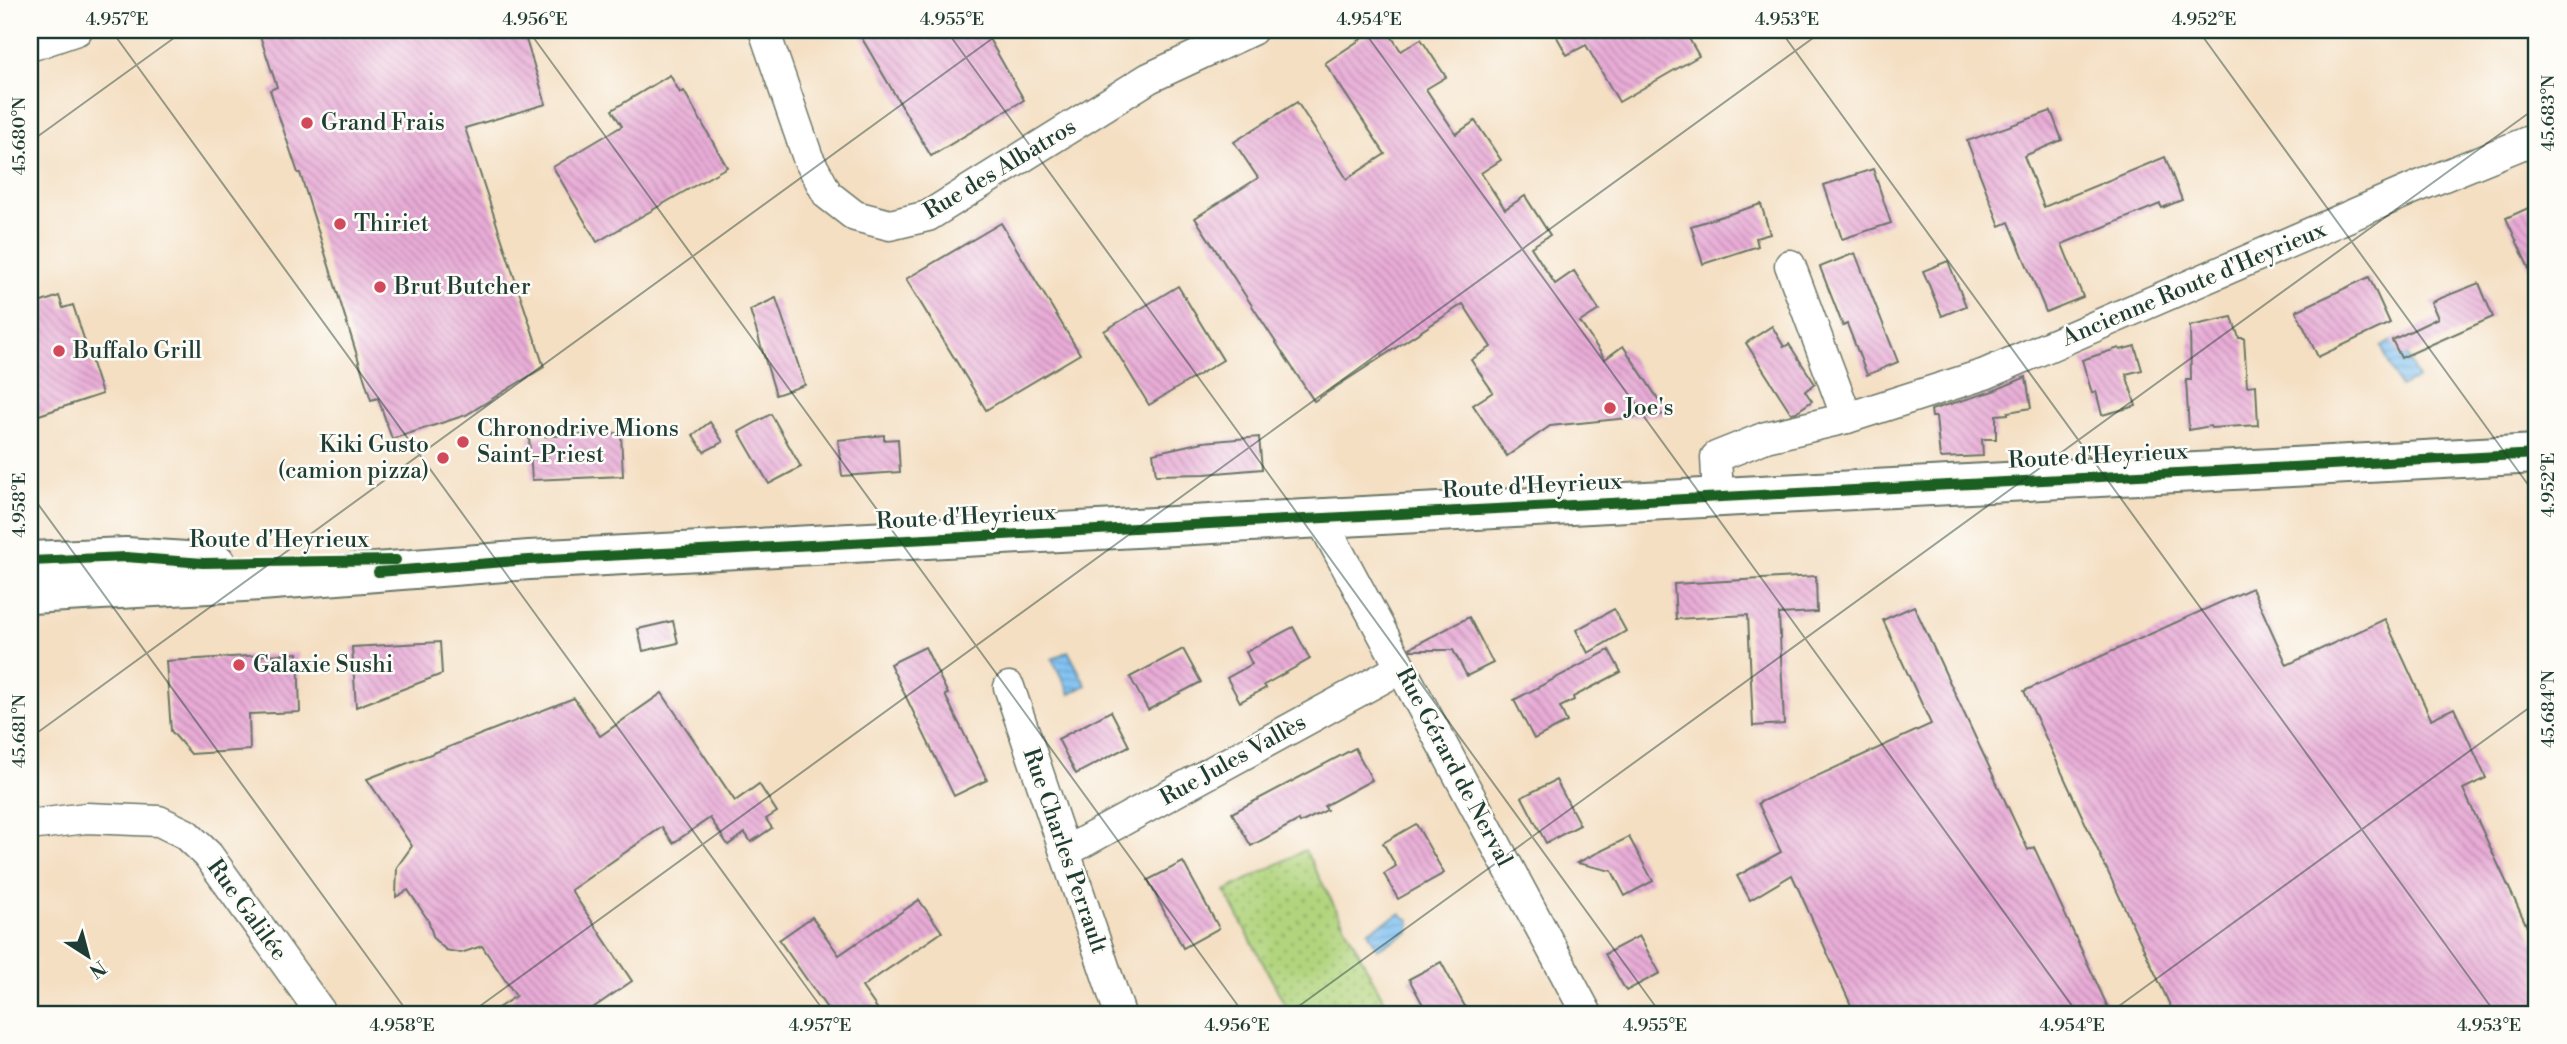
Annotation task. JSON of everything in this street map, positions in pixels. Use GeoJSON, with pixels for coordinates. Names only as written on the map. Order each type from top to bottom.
{"type":"FeatureCollection","features":[{"type":"Feature","properties":{"kind":"main road","name":"Route d'Heyrieux"},"geometry":{"type":"LineString","coordinates":[[30,594],[261,581],[530,561],[2537,454]]}},
{"type":"Feature","properties":{"kind":"main road","name":"Route d'Heyrieux"},"geometry":{"type":"LineString","coordinates":[[30,561],[126,557],[203,563],[530,561]]}},
{"type":"Feature","properties":{"kind":"street"},"geometry":{"type":"LineString","coordinates":[[30,46],[77,30]]}},
{"type":"Feature","properties":{"kind":"street","name":"Rue des Albatros"},"geometry":{"type":"LineString","coordinates":[[764,30],[808,158],[828,195],[855,216],[890,225],[928,216],[1149,78],[1252,30]]}},
{"type":"Feature","properties":{"kind":"street","name":"Ancienne Route d'Heyrieux"},"geometry":{"type":"LineString","coordinates":[[1718,497],[1716,457],[1766,437],[1847,418],[1985,374],[2412,189],[2537,138]]}},
{"type":"Feature","properties":{"kind":"street"},"geometry":{"type":"LineString","coordinates":[[1790,265],[1847,418]]}},
{"type":"Feature","properties":{"kind":"street","name":"Rue Gérard de Nerval"},"geometry":{"type":"LineString","coordinates":[[1321,519],[1587,1014]]}},
{"type":"Feature","properties":{"kind":"street","name":"Rue Jules Vallès"},"geometry":{"type":"LineString","coordinates":[[1065,852],[1401,668]]}},
{"type":"Feature","properties":{"kind":"street","name":"Rue Charles Perrault"},"geometry":{"type":"LineString","coordinates":[[1009,687],[1120,1014]]}},
{"type":"Feature","properties":{"kind":"street","name":"Rue Galilée"},"geometry":{"type":"LineString","coordinates":[[30,825],[86,818],[159,821],[186,834],[208,855],[322,1014]]}},
{"type":"Feature","properties":{"kind":"green space"},"geometry":{"type":"Polygon","coordinates":[[[1305,850],[1391,1014],[1290,1014],[1225,891],[1305,850]]]}},
{"type":"Feature","properties":{"kind":"water"},"geometry":{"type":"Polygon","coordinates":[[[2399,338],[2418,379],[2400,387],[2381,346],[2399,338]]]}},
{"type":"Feature","properties":{"kind":"water"},"geometry":{"type":"Polygon","coordinates":[[[1068,651],[1086,685],[1070,694],[1052,659],[1068,651]]]}},
{"type":"Feature","properties":{"kind":"water"},"geometry":{"type":"Polygon","coordinates":[[[1400,914],[1410,920],[1409,932],[1377,949],[1368,931],[1400,914]]]}},
{"type":"Feature","properties":{"kind":"building"},"geometry":{"type":"Polygon","coordinates":[[[258,30],[523,30],[546,104],[465,128],[544,367],[466,415],[392,439],[378,398],[371,400],[300,173],[270,90],[277,87],[258,30]]]}},
{"type":"Feature","properties":{"kind":"building"},"geometry":{"type":"Polygon","coordinates":[[[857,30],[984,30],[1024,100],[931,156],[857,30]]]}},
{"type":"Feature","properties":{"kind":"building"},"geometry":{"type":"Polygon","coordinates":[[[1375,30],[1387,30],[1401,51],[1421,39],[1446,77],[1426,89],[1456,134],[1475,121],[1501,160],[1481,173],[1505,209],[1525,196],[1550,235],[1531,247],[1555,284],[1574,271],[1599,310],[1580,322],[1605,359],[1623,346],[1668,414],[1550,426],[1507,456],[1473,405],[1493,392],[1471,360],[1491,347],[1463,304],[1314,401],[1195,218],[1258,178],[1234,142],[1297,102],[1347,179],[1385,154],[1325,63],[1375,30]]]}},
{"type":"Feature","properties":{"kind":"building"},"geometry":{"type":"Polygon","coordinates":[[[1553,30],[1684,30],[1699,56],[1619,102],[1586,45],[1567,55],[1553,30]]]}},
{"type":"Feature","properties":{"kind":"building"},"geometry":{"type":"Polygon","coordinates":[[[670,75],[680,93],[684,91],[727,167],[597,242],[553,167],[622,126],[612,110],[670,75]]]}},
{"type":"Feature","properties":{"kind":"building"},"geometry":{"type":"Polygon","coordinates":[[[2051,111],[2062,140],[2024,156],[2044,207],[2165,157],[2182,200],[2162,208],[2160,204],[2062,244],[2083,297],[2046,312],[2009,222],[2000,226],[1967,141],[2051,111]]]}},
{"type":"Feature","properties":{"kind":"building"},"geometry":{"type":"Polygon","coordinates":[[[1873,169],[1891,223],[1842,239],[1824,185],[1873,169]]]}},
{"type":"Feature","properties":{"kind":"building"},"geometry":{"type":"Polygon","coordinates":[[[1761,204],[1770,234],[1756,238],[1758,246],[1703,264],[1691,226],[1761,204]]]}},
{"type":"Feature","properties":{"kind":"building"},"geometry":{"type":"Polygon","coordinates":[[[2537,204],[2537,286],[2506,218],[2537,204]]]}},
{"type":"Feature","properties":{"kind":"building"},"geometry":{"type":"Polygon","coordinates":[[[1001,223],[1080,354],[986,410],[906,279],[1001,223]]]}},
{"type":"Feature","properties":{"kind":"building"},"geometry":{"type":"Polygon","coordinates":[[[1855,253],[1898,362],[1867,375],[1847,324],[1843,326],[1820,267],[1855,253]]]}},
{"type":"Feature","properties":{"kind":"building"},"geometry":{"type":"Polygon","coordinates":[[[1948,261],[1966,306],[1942,316],[1923,271],[1948,261]]]}},
{"type":"Feature","properties":{"kind":"building"},"geometry":{"type":"Polygon","coordinates":[[[2369,277],[2390,323],[2318,357],[2296,311],[2369,277]]]}},
{"type":"Feature","properties":{"kind":"building"},"geometry":{"type":"Polygon","coordinates":[[[2479,283],[2493,317],[2401,358],[2392,340],[2438,318],[2431,302],[2479,283]]]}},
{"type":"Feature","properties":{"kind":"building"},"geometry":{"type":"Polygon","coordinates":[[[1178,286],[1223,360],[1149,405],[1104,331],[1178,286]]]}},
{"type":"Feature","properties":{"kind":"building","name":"Buffalo Grill"},"geometry":{"type":"Polygon","coordinates":[[[59,296],[63,308],[73,305],[102,394],[30,418],[30,306],[59,296]]]}},
{"type":"Feature","properties":{"kind":"building"},"geometry":{"type":"Polygon","coordinates":[[[776,298],[805,385],[776,395],[750,310],[776,298]]]}},
{"type":"Feature","properties":{"kind":"building"},"geometry":{"type":"Polygon","coordinates":[[[2232,317],[2239,338],[2244,338],[2247,386],[2256,385],[2258,425],[2210,426],[2189,430],[2186,380],[2191,380],[2190,326],[2232,317]]]}},
{"type":"Feature","properties":{"kind":"building"},"geometry":{"type":"Polygon","coordinates":[[[1772,326],[1784,347],[1789,344],[1815,384],[1805,391],[1812,401],[1796,412],[1791,413],[1746,343],[1772,326]]]}},
{"type":"Feature","properties":{"kind":"building"},"geometry":{"type":"Polygon","coordinates":[[[2135,346],[2142,370],[2126,374],[2136,406],[2102,415],[2096,391],[2092,393],[2082,360],[2119,348],[2120,350],[2135,346]]]}},
{"type":"Feature","properties":{"kind":"building"},"geometry":{"type":"Polygon","coordinates":[[[2026,377],[2031,408],[1996,415],[1996,439],[1982,439],[1983,456],[1940,458],[1936,417],[1932,417],[1931,410],[1993,391],[2026,377]]]}},
{"type":"Feature","properties":{"kind":"building"},"geometry":{"type":"Polygon","coordinates":[[[771,414],[801,467],[769,484],[739,432],[771,414]]]}},
{"type":"Feature","properties":{"kind":"building"},"geometry":{"type":"Polygon","coordinates":[[[710,422],[723,442],[704,452],[693,435],[710,422]]]}},
{"type":"Feature","properties":{"kind":"building"},"geometry":{"type":"Polygon","coordinates":[[[621,433],[623,476],[532,480],[529,437],[621,433]]]}},
{"type":"Feature","properties":{"kind":"building"},"geometry":{"type":"Polygon","coordinates":[[[884,435],[884,440],[898,439],[900,472],[842,476],[838,440],[884,435]]]}},
{"type":"Feature","properties":{"kind":"building"},"geometry":{"type":"Polygon","coordinates":[[[1259,437],[1262,469],[1156,475],[1153,453],[1203,442],[1259,437]]]}},
{"type":"Feature","properties":{"kind":"building"},"geometry":{"type":"Polygon","coordinates":[[[1816,576],[1817,612],[1779,614],[1784,724],[1753,726],[1748,615],[1676,619],[1674,584],[1816,576]]]}},
{"type":"Feature","properties":{"kind":"building"},"geometry":{"type":"Polygon","coordinates":[[[2252,588],[2287,665],[2385,619],[2431,719],[2454,708],[2486,778],[2463,789],[2537,948],[2537,1014],[2174,1014],[2024,691],[2252,588]]]}},
{"type":"Feature","properties":{"kind":"building"},"geometry":{"type":"Polygon","coordinates":[[[1914,606],[2028,850],[2034,847],[2111,1014],[1855,1014],[1792,875],[1750,900],[1737,876],[1781,852],[1758,803],[1931,724],[1883,620],[1914,606]]]}},
{"type":"Feature","properties":{"kind":"building"},"geometry":{"type":"Polygon","coordinates":[[[1614,609],[1626,631],[1588,653],[1576,630],[1614,609]]]}},
{"type":"Feature","properties":{"kind":"building"},"geometry":{"type":"Polygon","coordinates":[[[1469,617],[1493,663],[1467,676],[1453,650],[1411,650],[1410,648],[1469,617]]]}},
{"type":"Feature","properties":{"kind":"building"},"geometry":{"type":"Polygon","coordinates":[[[673,621],[678,643],[643,651],[638,629],[673,621]]]}},
{"type":"Feature","properties":{"kind":"building"},"geometry":{"type":"Polygon","coordinates":[[[1293,627],[1310,659],[1240,702],[1227,678],[1252,664],[1246,652],[1293,627]]]}},
{"type":"Feature","properties":{"kind":"building"},"geometry":{"type":"Polygon","coordinates":[[[440,642],[442,674],[356,707],[352,647],[440,642]]]}},
{"type":"Feature","properties":{"kind":"building"},"geometry":{"type":"Polygon","coordinates":[[[925,647],[948,694],[945,695],[987,780],[954,796],[890,664],[925,647]]]}},
{"type":"Feature","properties":{"kind":"building"},"geometry":{"type":"Polygon","coordinates":[[[1183,649],[1201,682],[1148,710],[1130,677],[1183,649]]]}},
{"type":"Feature","properties":{"kind":"building"},"geometry":{"type":"Polygon","coordinates":[[[1609,650],[1621,672],[1573,697],[1574,700],[1560,707],[1567,722],[1534,739],[1514,700],[1609,650]]]}},
{"type":"Feature","properties":{"kind":"building"},"geometry":{"type":"Polygon","coordinates":[[[298,653],[300,712],[249,714],[250,750],[191,754],[171,731],[166,661],[298,653]]]}},
{"type":"Feature","properties":{"kind":"building"},"geometry":{"type":"Polygon","coordinates":[[[662,693],[735,801],[759,784],[777,812],[766,819],[772,828],[751,842],[745,833],[728,845],[710,818],[673,843],[662,827],[571,890],[632,981],[584,1014],[489,1014],[516,996],[482,946],[461,953],[446,950],[434,939],[428,920],[408,890],[396,897],[397,867],[412,846],[367,779],[574,698],[600,736],[662,693]]]}},
{"type":"Feature","properties":{"kind":"building"},"geometry":{"type":"Polygon","coordinates":[[[1111,711],[1129,746],[1076,774],[1058,739],[1111,711]]]}},
{"type":"Feature","properties":{"kind":"building"},"geometry":{"type":"Polygon","coordinates":[[[1355,748],[1372,780],[1324,806],[1327,810],[1300,823],[1299,820],[1251,846],[1232,813],[1355,748]]]}},
{"type":"Feature","properties":{"kind":"building"},"geometry":{"type":"Polygon","coordinates":[[[1556,780],[1580,825],[1546,843],[1522,797],[1556,780]]]}},
{"type":"Feature","properties":{"kind":"building"},"geometry":{"type":"Polygon","coordinates":[[[1416,824],[1444,873],[1398,899],[1384,874],[1396,866],[1383,843],[1416,824]]]}},
{"type":"Feature","properties":{"kind":"building"},"geometry":{"type":"Polygon","coordinates":[[[1629,837],[1653,881],[1625,896],[1612,871],[1577,863],[1629,837]]]}},
{"type":"Feature","properties":{"kind":"building"},"geometry":{"type":"Polygon","coordinates":[[[1183,862],[1219,928],[1183,948],[1148,880],[1183,862]]]}},
{"type":"Feature","properties":{"kind":"building"},"geometry":{"type":"Polygon","coordinates":[[[919,900],[942,932],[862,987],[881,1014],[831,1014],[779,940],[812,917],[839,955],[919,900]]]}},
{"type":"Feature","properties":{"kind":"building"},"geometry":{"type":"Polygon","coordinates":[[[1639,936],[1660,973],[1626,991],[1605,954],[1639,936]]]}},
{"type":"Feature","properties":{"kind":"building"},"geometry":{"type":"Polygon","coordinates":[[[1441,962],[1469,1014],[1428,1014],[1409,979],[1441,962]]]}},
{"type":"Feature","properties":{"kind":"cycle path"},"geometry":{"type":"LineString","coordinates":[[378,572],[529,560],[2537,454]]}},
{"type":"Feature","properties":{"kind":"cycle path"},"geometry":{"type":"LineString","coordinates":[[30,561],[126,557],[203,563],[396,560]]}},
{"type":"Feature","properties":{"kind":"place","name":"Grand Frais"},"geometry":{"type":"Point","coordinates":[307,123]}},
{"type":"Feature","properties":{"kind":"place","name":"Thiriet"},"geometry":{"type":"Point","coordinates":[340,224]}},
{"type":"Feature","properties":{"kind":"place","name":"Brut Butcher"},"geometry":{"type":"Point","coordinates":[380,287]}},
{"type":"Feature","properties":{"kind":"place","name":"Buffalo Grill"},"geometry":{"type":"Point","coordinates":[59,351]}},
{"type":"Feature","properties":{"kind":"place","name":"Joe's"},"geometry":{"type":"Point","coordinates":[1610,408]}},
{"type":"Feature","properties":{"kind":"place","name":"Chronodrive Mions Saint-Priest"},"geometry":{"type":"Point","coordinates":[463,442]}},
{"type":"Feature","properties":{"kind":"place","name":"Kiki Gusto (camion pizza)"},"geometry":{"type":"Point","coordinates":[443,458]}},
{"type":"Feature","properties":{"kind":"place","name":"Galaxie Sushi"},"geometry":{"type":"Point","coordinates":[239,665]}}]}
